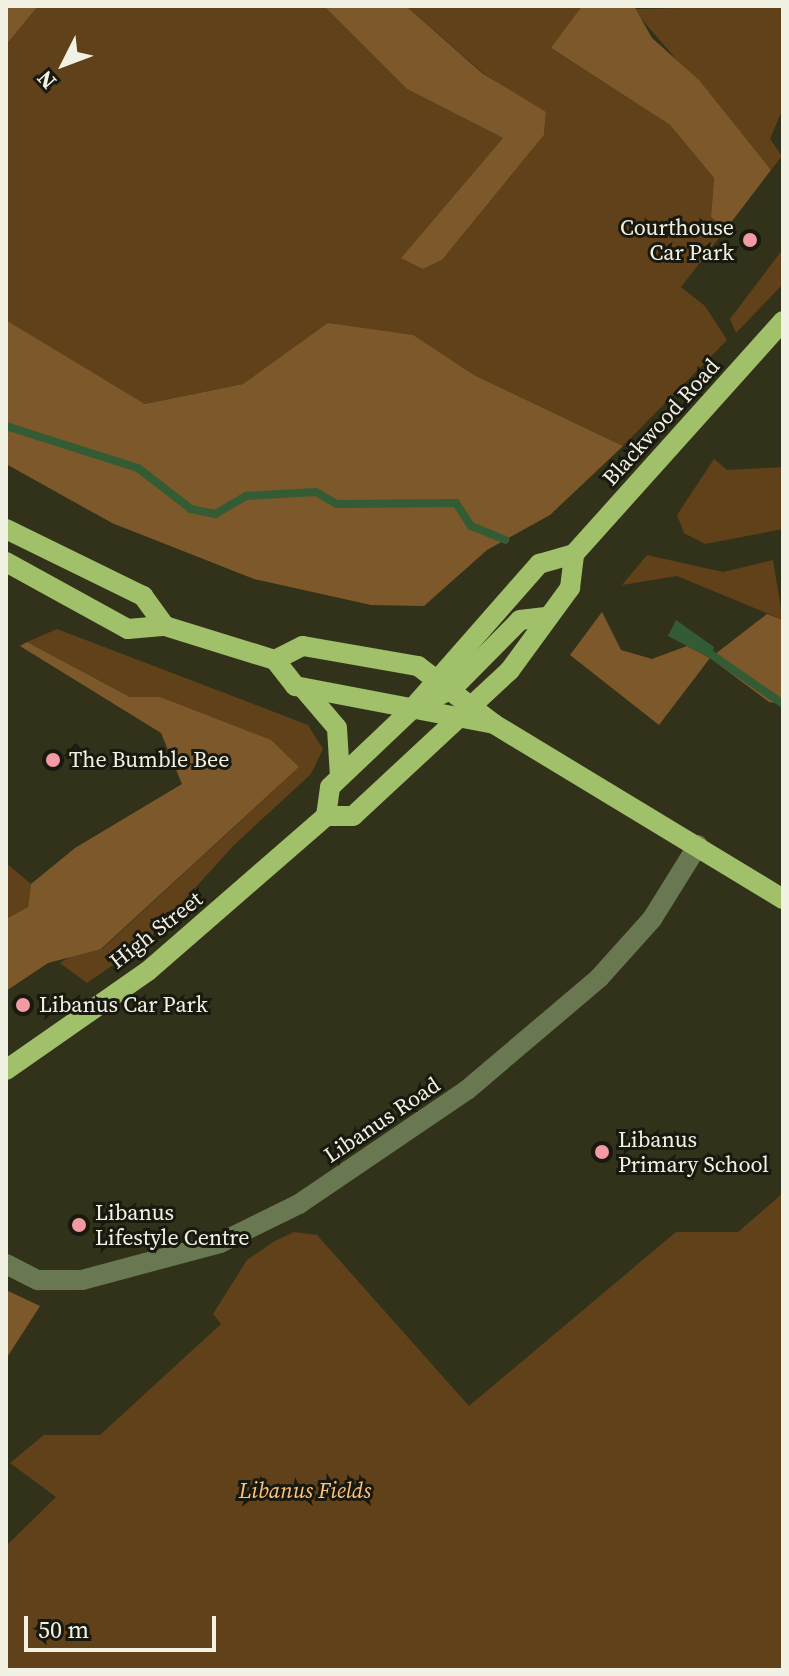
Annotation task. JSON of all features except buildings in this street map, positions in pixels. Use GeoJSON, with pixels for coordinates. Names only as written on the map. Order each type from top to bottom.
{"type":"FeatureCollection","features":[{"type":"Feature","properties":{"kind":"main road","name":"Blackwood Road"},"geometry":{"type":"LineString","coordinates":[[415,703],[445,682],[539,564],[574,554],[783,321]]}},
{"type":"Feature","properties":{"kind":"main road"},"geometry":{"type":"LineString","coordinates":[[6,529],[143,596],[165,626]]}},
{"type":"Feature","properties":{"kind":"main road"},"geometry":{"type":"LineString","coordinates":[[475,707],[538,639],[544,617],[570,588],[574,554]]}},
{"type":"Feature","properties":{"kind":"main road"},"geometry":{"type":"LineString","coordinates":[[6,562],[128,629],[165,626],[275,660],[337,728],[340,777]]}},
{"type":"Feature","properties":{"kind":"main road"},"geometry":{"type":"LineString","coordinates":[[445,682],[520,620],[544,617]]}},
{"type":"Feature","properties":{"kind":"main road"},"geometry":{"type":"LineString","coordinates":[[275,660],[303,646],[445,682],[494,724],[783,899]]}},
{"type":"Feature","properties":{"kind":"main road"},"geometry":{"type":"LineString","coordinates":[[303,688],[415,703],[459,721],[494,724]]}},
{"type":"Feature","properties":{"kind":"main road"},"geometry":{"type":"LineString","coordinates":[[326,816],[330,787],[415,703]]}},
{"type":"Feature","properties":{"kind":"main road","name":"High Street"},"geometry":{"type":"LineString","coordinates":[[6,1070],[148,971],[326,816],[353,816],[475,707]]}},
{"type":"Feature","properties":{"kind":"street","name":"Libanus Road"},"geometry":{"type":"LineString","coordinates":[[6,1264],[38,1280],[82,1280],[220,1243],[299,1204],[467,1090],[599,978],[671,894],[698,845]]}},
{"type":"Feature","properties":{"kind":"green space"},"geometry":{"type":"Polygon","coordinates":[[[38,6],[324,6],[407,89],[503,138],[402,257],[423,269],[442,260],[544,135],[546,113],[483,73],[406,6],[582,6],[552,49],[670,125],[714,178],[711,217],[726,229],[681,287],[705,306],[727,340],[623,446],[474,375],[412,335],[328,324],[243,384],[145,404],[6,320],[6,45],[38,6]]]}},
{"type":"Feature","properties":{"kind":"green space"},"geometry":{"type":"Polygon","coordinates":[[[783,6],[783,108],[770,139],[782,156],[771,170],[633,9],[783,6]]]}},
{"type":"Feature","properties":{"kind":"green space"},"geometry":{"type":"Polygon","coordinates":[[[783,249],[783,284],[736,333],[730,319],[783,249]]]}},
{"type":"Feature","properties":{"kind":"green space"},"geometry":{"type":"Polygon","coordinates":[[[714,459],[727,470],[783,467],[783,529],[705,544],[684,533],[677,515],[714,459]]]}},
{"type":"Feature","properties":{"kind":"green space"},"geometry":{"type":"Polygon","coordinates":[[[647,555],[723,572],[773,560],[783,620],[677,576],[622,585],[647,555]]]}},
{"type":"Feature","properties":{"kind":"green space"},"geometry":{"type":"Polygon","coordinates":[[[57,629],[308,725],[323,749],[311,774],[234,845],[145,943],[87,983],[60,963],[79,951],[102,949],[299,767],[160,697],[130,697],[27,642],[57,629]]]}},
{"type":"Feature","properties":{"kind":"green space"},"geometry":{"type":"Polygon","coordinates":[[[6,863],[31,884],[28,907],[6,919],[6,863]]]}},
{"type":"Feature","properties":{"kind":"green space","name":"Libanus Fields"},"geometry":{"type":"Polygon","coordinates":[[[783,1193],[783,1670],[6,1670],[6,1546],[56,1497],[10,1463],[44,1435],[100,1435],[221,1324],[213,1314],[247,1260],[273,1242],[294,1232],[317,1235],[469,1406],[676,1232],[738,1232],[783,1193]]]}},
{"type":"Feature","properties":{"kind":"shaded area"},"geometry":{"type":"Polygon","coordinates":[[[6,6],[38,6],[6,45],[6,6]]]}},
{"type":"Feature","properties":{"kind":"shaded area"},"geometry":{"type":"Polygon","coordinates":[[[324,6],[406,6],[482,73],[546,112],[544,135],[442,260],[423,269],[401,258],[503,138],[407,89],[324,6]]]}},
{"type":"Feature","properties":{"kind":"shaded area"},"geometry":{"type":"Polygon","coordinates":[[[582,6],[634,6],[652,38],[699,80],[771,170],[726,229],[711,217],[714,178],[670,125],[551,48],[582,6]]]}},
{"type":"Feature","properties":{"kind":"shaded area"},"geometry":{"type":"Polygon","coordinates":[[[6,320],[145,404],[243,384],[328,323],[413,335],[474,375],[623,446],[550,515],[487,550],[424,606],[371,605],[254,579],[112,523],[6,464],[6,320]]]}},
{"type":"Feature","properties":{"kind":"shaded area"},"geometry":{"type":"Polygon","coordinates":[[[602,612],[621,650],[652,659],[687,646],[710,658],[659,725],[570,655],[602,612]]]}},
{"type":"Feature","properties":{"kind":"shaded area"},"geometry":{"type":"Polygon","coordinates":[[[767,614],[783,620],[783,704],[769,702],[710,658],[767,614]]]}},
{"type":"Feature","properties":{"kind":"shaded area"},"geometry":{"type":"Polygon","coordinates":[[[676,620],[714,647],[710,658],[668,636],[676,620]]]}},
{"type":"Feature","properties":{"kind":"shaded area"},"geometry":{"type":"Polygon","coordinates":[[[27,642],[130,697],[160,697],[271,740],[299,767],[101,949],[48,963],[6,991],[6,919],[28,907],[31,884],[75,848],[182,784],[161,733],[20,646],[27,642]]]}},
{"type":"Feature","properties":{"kind":"shaded area"},"geometry":{"type":"Polygon","coordinates":[[[6,1290],[40,1306],[6,1359],[6,1290]]]}},
{"type":"Feature","properties":{"kind":"waterway"},"geometry":{"type":"LineString","coordinates":[[6,426],[138,468],[191,509],[215,514],[246,496],[316,492],[337,504],[456,503],[471,526],[505,540]]}},
{"type":"Feature","properties":{"kind":"waterway"},"geometry":{"type":"LineString","coordinates":[[705,650],[783,704]]}},
{"type":"Feature","properties":{"kind":"place","name":"Courthouse Car Park"},"geometry":{"type":"Point","coordinates":[750,240]}},
{"type":"Feature","properties":{"kind":"place","name":"The Bumble Bee"},"geometry":{"type":"Point","coordinates":[53,760]}},
{"type":"Feature","properties":{"kind":"place","name":"Libanus Car Park"},"geometry":{"type":"Point","coordinates":[23,1005]}},
{"type":"Feature","properties":{"kind":"place","name":"Libanus Primary School"},"geometry":{"type":"Point","coordinates":[602,1152]}},
{"type":"Feature","properties":{"kind":"place","name":"Libanus Lifestyle Centre"},"geometry":{"type":"Point","coordinates":[79,1225]}}]}
